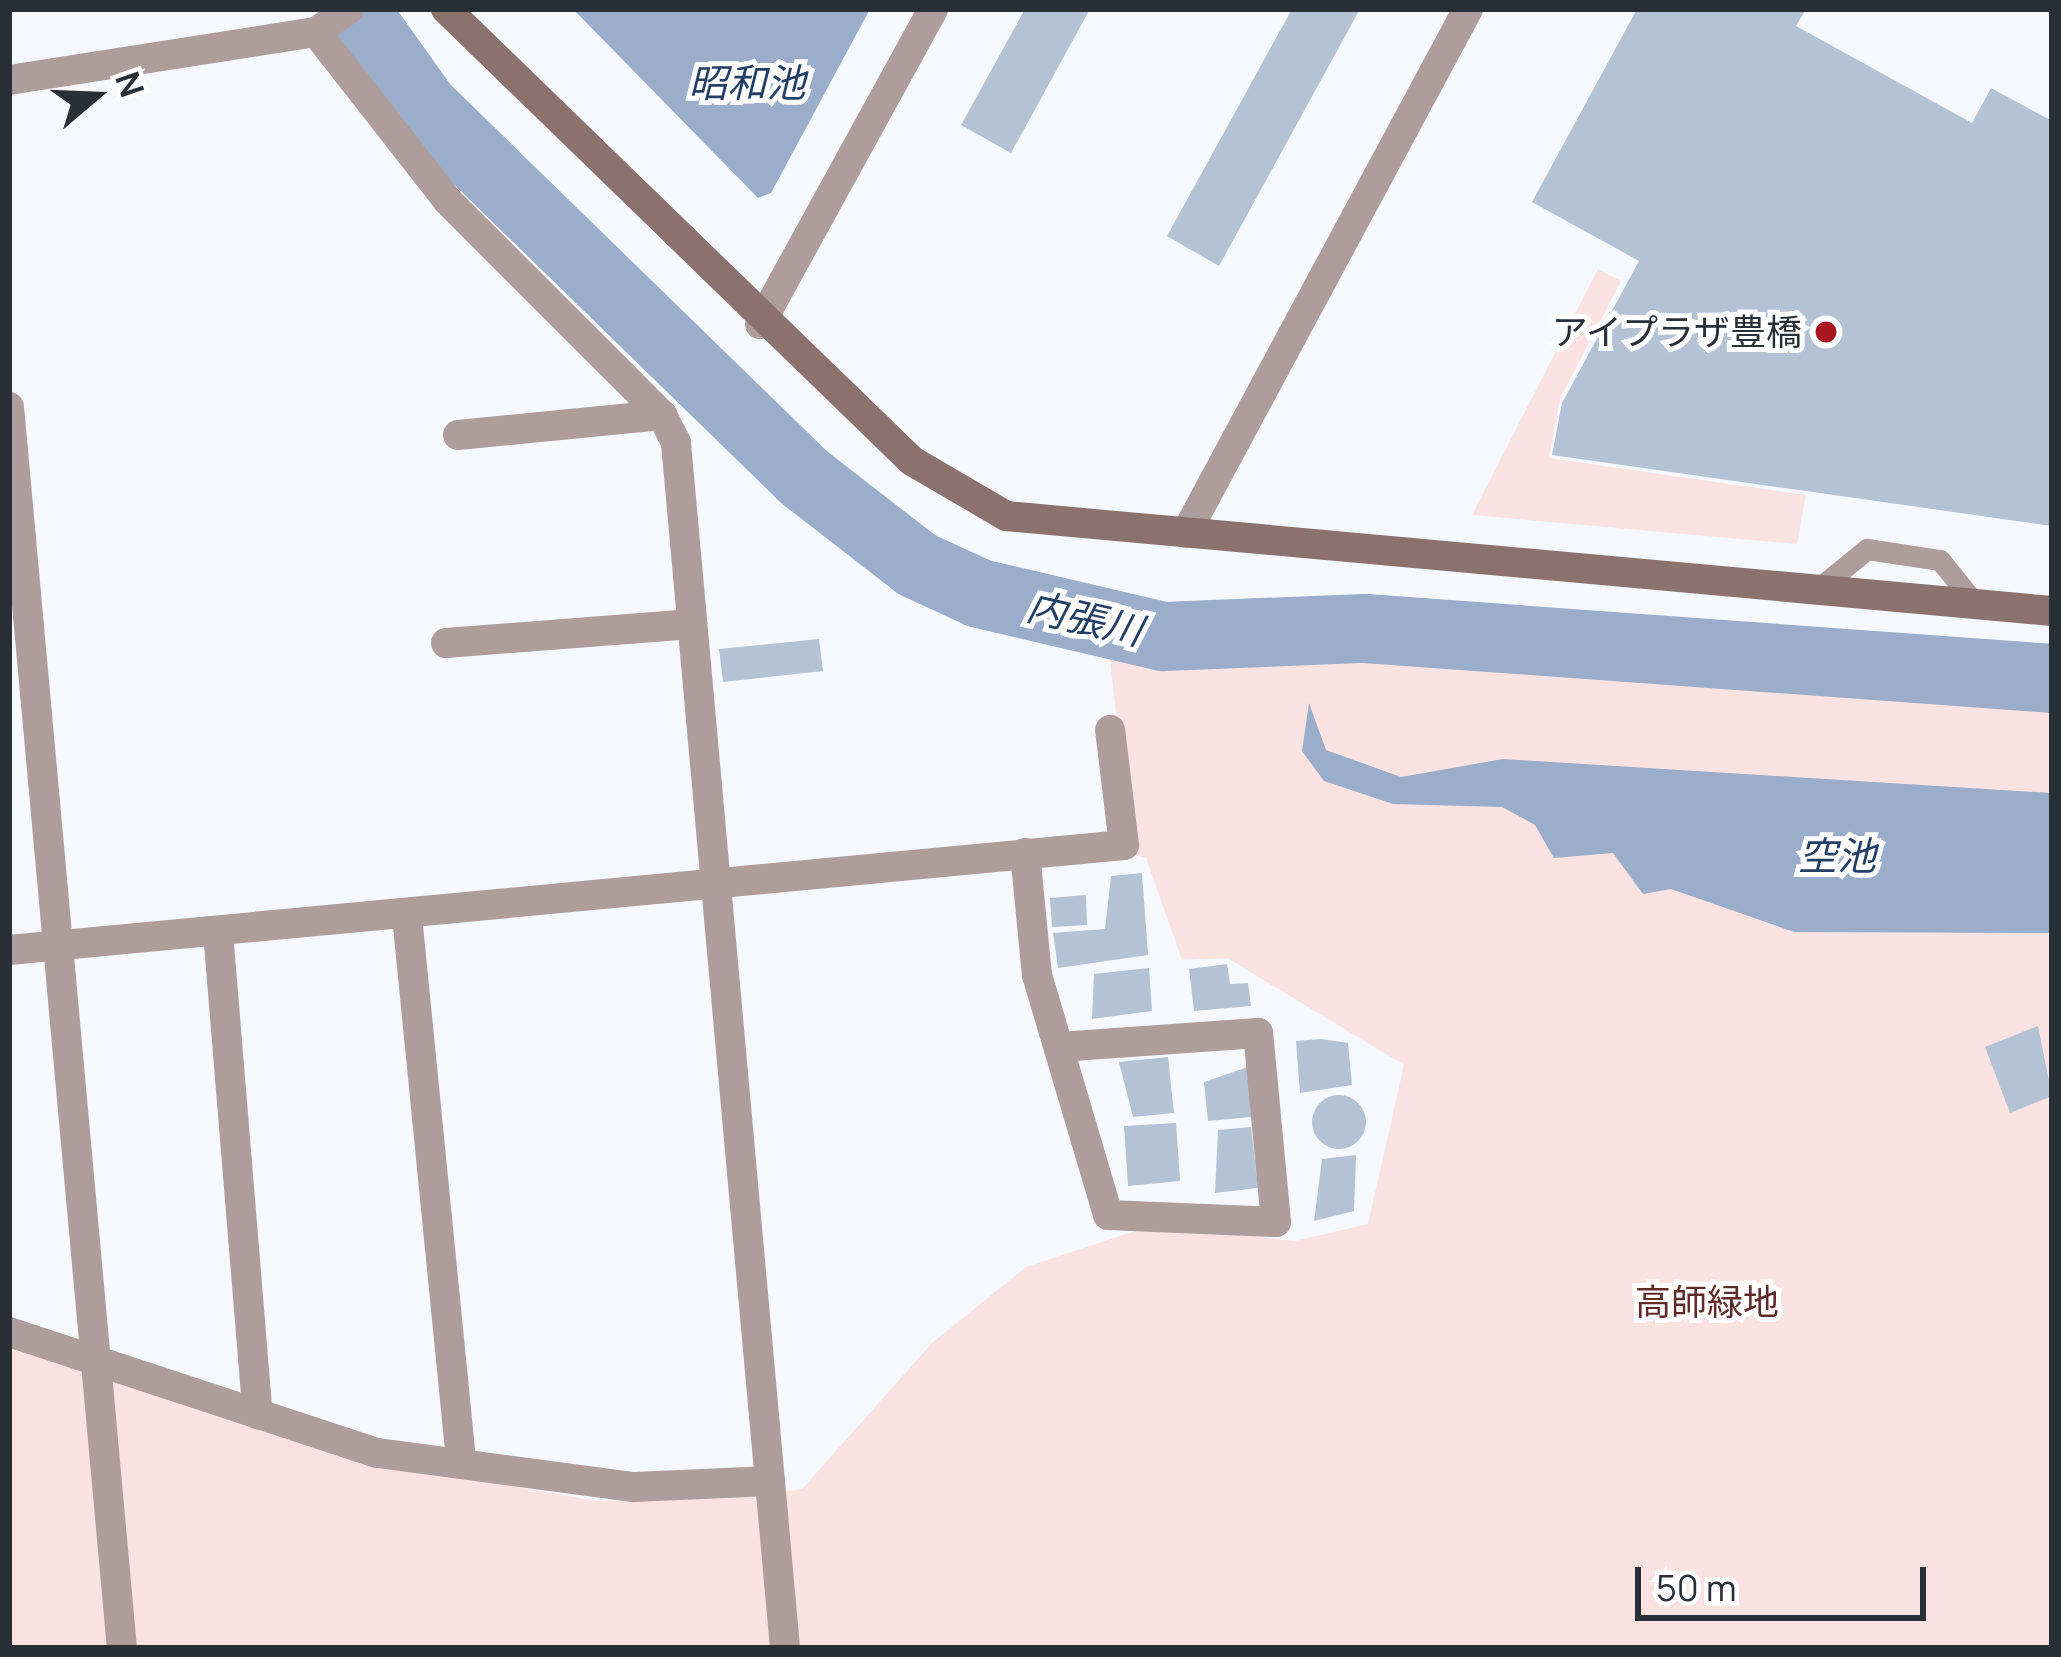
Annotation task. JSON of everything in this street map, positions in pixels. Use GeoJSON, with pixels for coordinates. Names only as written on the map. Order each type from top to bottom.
{"type":"FeatureCollection","features":[{"type":"Feature","properties":{"kind":"street"},"geometry":{"type":"LineString","coordinates":[[446,9],[760,324],[912,461],[978,505],[1043,528],[1186,533],[2052,611]]}},
{"type":"Feature","properties":{"kind":"street"},"geometry":{"type":"LineString","coordinates":[[760,324],[933,9]]}},
{"type":"Feature","properties":{"kind":"street"},"geometry":{"type":"LineString","coordinates":[[1186,533],[1468,9]]}},
{"type":"Feature","properties":{"kind":"street"},"geometry":{"type":"LineString","coordinates":[[9,80],[331,22],[448,201],[662,415],[676,443],[785,1648]]}},
{"type":"Feature","properties":{"kind":"street"},"geometry":{"type":"LineString","coordinates":[[9,406],[122,1648]]}},
{"type":"Feature","properties":{"kind":"street"},"geometry":{"type":"LineString","coordinates":[[458,435],[662,415]]}},
{"type":"Feature","properties":{"kind":"street"},"geometry":{"type":"LineString","coordinates":[[446,644],[692,624]]}},
{"type":"Feature","properties":{"kind":"street"},"geometry":{"type":"LineString","coordinates":[[9,950],[1124,845],[1111,730]]}},
{"type":"Feature","properties":{"kind":"street"},"geometry":{"type":"LineString","coordinates":[[1025,854],[1037,975],[1058,1047],[1108,1214],[1276,1222],[1258,1033],[1058,1047]]}},
{"type":"Feature","properties":{"kind":"street"},"geometry":{"type":"LineString","coordinates":[[407,916],[461,1460]]}},
{"type":"Feature","properties":{"kind":"street"},"geometry":{"type":"LineString","coordinates":[[218,932],[258,1414]]}},
{"type":"Feature","properties":{"kind":"street"},"geometry":{"type":"LineString","coordinates":[[9,1332],[378,1453],[461,1460],[634,1487],[770,1481]]}},
{"type":"Feature","properties":{"kind":"lane"},"geometry":{"type":"LineString","coordinates":[[1813,593],[1867,549],[1940,560],[1977,606]]}},
{"type":"Feature","properties":{"kind":"green space"},"geometry":{"type":"Polygon","coordinates":[[[1598,269],[1621,281],[1560,399],[1549,458],[1806,495],[1797,544],[1472,515],[1598,269]]]}},
{"type":"Feature","properties":{"kind":"green space","name":"高師緑地"},"geometry":{"type":"Polygon","coordinates":[[[1389,600],[2052,661],[2052,1648],[9,1648],[9,1347],[371,1461],[597,1501],[754,1496],[802,1489],[932,1343],[1026,1267],[1153,1225],[1295,1241],[1368,1224],[1404,1065],[1227,958],[1182,960],[1146,858],[1132,854],[1110,660],[1383,645],[1389,600]]]}},
{"type":"Feature","properties":{"kind":"water","name":"昭和池"},"geometry":{"type":"Polygon","coordinates":[[[573,9],[870,9],[771,193],[758,198],[573,9]]]}},
{"type":"Feature","properties":{"kind":"water","name":"空池"},"geometry":{"type":"Polygon","coordinates":[[[1309,703],[1326,750],[1401,777],[1503,759],[2052,793],[2052,933],[1794,932],[1671,889],[1643,894],[1613,853],[1554,858],[1535,825],[1502,807],[1393,804],[1324,781],[1302,751],[1309,703]]]}},
{"type":"Feature","properties":{"kind":"building"},"geometry":{"type":"Polygon","coordinates":[[[1025,9],[1090,9],[1011,153],[961,125],[1025,9]]]}},
{"type":"Feature","properties":{"kind":"building"},"geometry":{"type":"Polygon","coordinates":[[[1292,9],[1360,9],[1219,266],[1167,236],[1292,9]]]}},
{"type":"Feature","properties":{"kind":"building","name":"アイプラザ豊橋"},"geometry":{"type":"Polygon","coordinates":[[[1637,9],[1806,9],[1796,26],[1972,123],[1991,88],[2052,121],[2052,526],[1552,455],[1562,403],[1639,261],[1532,202],[1637,9]]]}},
{"type":"Feature","properties":{"kind":"building"},"geometry":{"type":"Polygon","coordinates":[[[819,639],[823,671],[723,682],[719,649],[819,639]]]}},
{"type":"Feature","properties":{"kind":"building"},"geometry":{"type":"Polygon","coordinates":[[[1142,873],[1148,955],[1058,968],[1053,933],[1105,929],[1111,876],[1142,873]]]}},
{"type":"Feature","properties":{"kind":"building"},"geometry":{"type":"Polygon","coordinates":[[[1086,895],[1087,925],[1052,927],[1050,898],[1086,895]]]}},
{"type":"Feature","properties":{"kind":"building"},"geometry":{"type":"Polygon","coordinates":[[[1227,964],[1230,984],[1248,983],[1251,1006],[1194,1011],[1189,969],[1227,964]]]}},
{"type":"Feature","properties":{"kind":"building"},"geometry":{"type":"Polygon","coordinates":[[[1149,968],[1152,1011],[1092,1019],[1094,974],[1149,968]]]}},
{"type":"Feature","properties":{"kind":"building"},"geometry":{"type":"Polygon","coordinates":[[[2038,1026],[2052,1096],[2010,1113],[1985,1047],[2038,1026]]]}},
{"type":"Feature","properties":{"kind":"building"},"geometry":{"type":"Polygon","coordinates":[[[1296,1041],[1348,1043],[1352,1085],[1300,1093],[1296,1041]]]}},
{"type":"Feature","properties":{"kind":"building"},"geometry":{"type":"Polygon","coordinates":[[[1168,1057],[1174,1113],[1133,1117],[1119,1062],[1168,1057]]]}},
{"type":"Feature","properties":{"kind":"building"},"geometry":{"type":"Polygon","coordinates":[[[1248,1067],[1251,1117],[1208,1121],[1204,1082],[1248,1067]]]}},
{"type":"Feature","properties":{"kind":"building"},"geometry":{"type":"Polygon","coordinates":[[[1339,1095],[1358,1103],[1366,1122],[1358,1141],[1339,1149],[1320,1141],[1312,1122],[1320,1103],[1339,1095]]]}},
{"type":"Feature","properties":{"kind":"building"},"geometry":{"type":"Polygon","coordinates":[[[1176,1123],[1180,1181],[1128,1186],[1124,1126],[1176,1123]]]}},
{"type":"Feature","properties":{"kind":"building"},"geometry":{"type":"Polygon","coordinates":[[[1251,1127],[1258,1188],[1215,1193],[1218,1130],[1251,1127]]]}},
{"type":"Feature","properties":{"kind":"building"},"geometry":{"type":"Polygon","coordinates":[[[1356,1155],[1354,1211],[1314,1221],[1322,1159],[1356,1155]]]}},
{"type":"Feature","properties":{"kind":"waterway","name":"内張川"},"geometry":{"type":"LineString","coordinates":[[354,9],[424,107],[804,477],[916,564],[979,593],[1163,636],[1365,628],[2052,678]]}},
{"type":"Feature","properties":{"kind":"place","name":"アイプラザ豊橋"},"geometry":{"type":"Point","coordinates":[1826,332]}}]}
